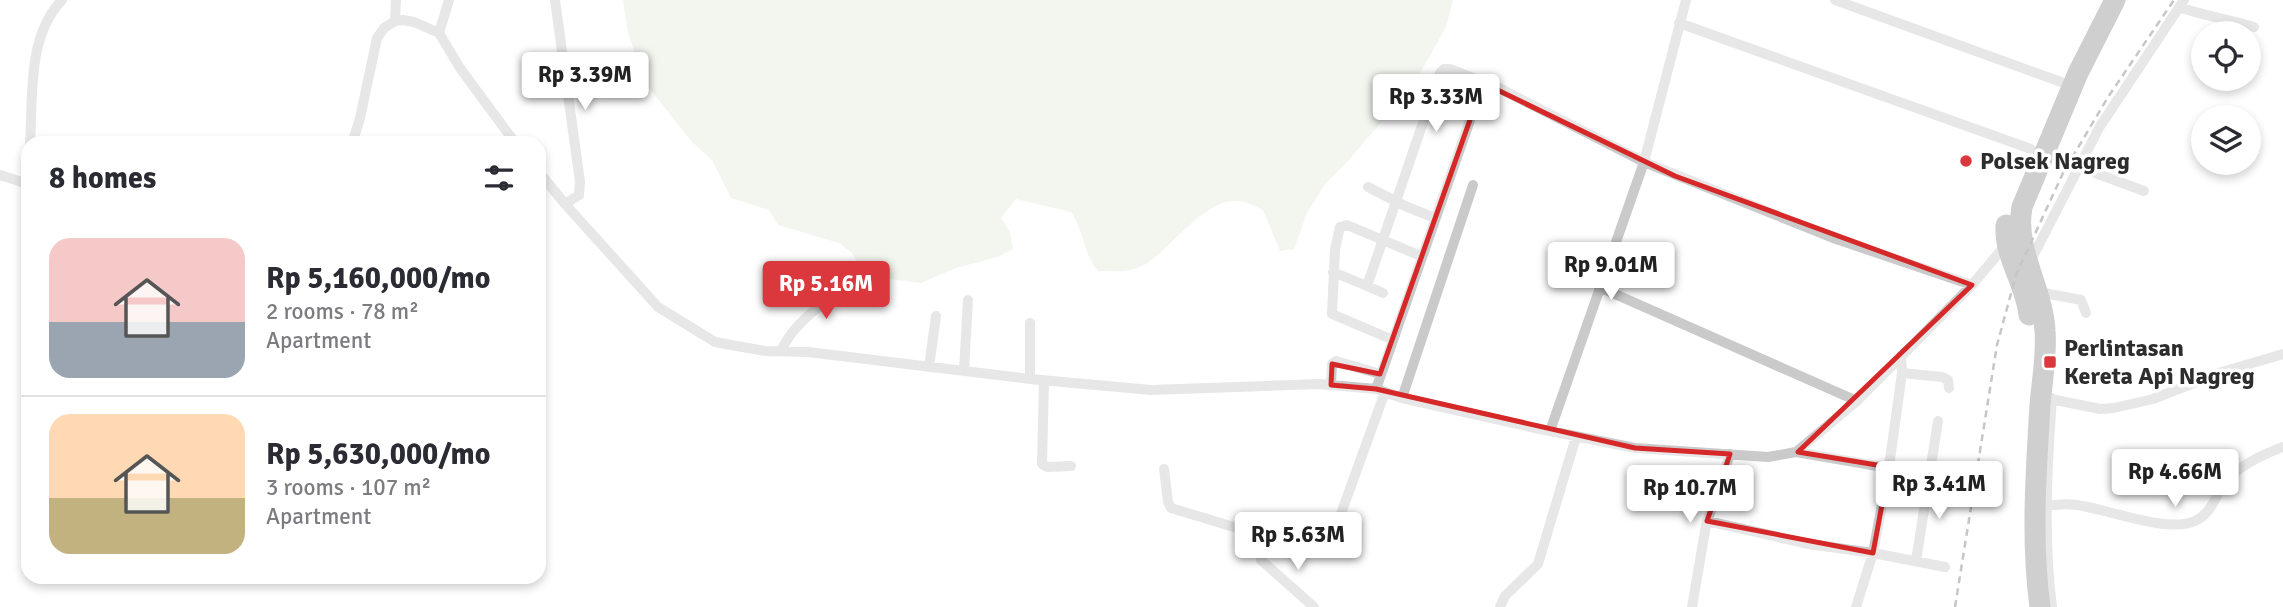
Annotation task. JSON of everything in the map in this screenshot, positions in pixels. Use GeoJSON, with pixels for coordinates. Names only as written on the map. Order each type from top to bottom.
{"type":"FeatureCollection","features":[{"type":"Feature","properties":{"kind":"highway"},"geometry":{"type":"LineString","coordinates":[[2040,607],[2034,537],[2046,398],[2046,343],[2039,292],[2029,264],[2005,229],[2010,201],[2031,149],[2099,0]]}},
{"type":"Feature","properties":{"kind":"highway"},"geometry":{"type":"LineString","coordinates":[[2028,607],[2021,531],[2031,346],[2024,294],[2016,275],[2013,240],[2022,207],[2078,73],[2115,0]]}},
{"type":"Feature","properties":{"kind":"street"},"geometry":{"type":"LineString","coordinates":[[31,136],[35,67],[42,32],[47,19],[62,0]]}},
{"type":"Feature","properties":{"kind":"street"},"geometry":{"type":"LineString","coordinates":[[394,21],[396,0]]}},
{"type":"Feature","properties":{"kind":"street"},"geometry":{"type":"LineString","coordinates":[[439,33],[449,0]]}},
{"type":"Feature","properties":{"kind":"street"},"geometry":{"type":"LineString","coordinates":[[555,0],[581,189],[579,195],[565,204]]}},
{"type":"Feature","properties":{"kind":"street"},"geometry":{"type":"LineString","coordinates":[[1550,431],[1644,162],[1686,0]]}},
{"type":"Feature","properties":{"kind":"street"},"geometry":{"type":"LineString","coordinates":[[1835,0],[2061,82]]}},
{"type":"Feature","properties":{"kind":"street"},"geometry":{"type":"LineString","coordinates":[[2029,264],[2099,128],[2182,4],[2203,16],[2235,21]]}},
{"type":"Feature","properties":{"kind":"street"},"geometry":{"type":"LineString","coordinates":[[354,136],[377,38],[384,28],[394,21],[403,20],[439,33],[460,68],[510,136]]}},
{"type":"Feature","properties":{"kind":"street"},"geometry":{"type":"LineString","coordinates":[[1679,23],[2031,149]]}},
{"type":"Feature","properties":{"kind":"street"},"geometry":{"type":"LineString","coordinates":[[1367,286],[1381,239],[1440,73],[1444,69],[1501,89],[1644,162],[1836,239],[1972,285]]}},
{"type":"Feature","properties":{"kind":"street"},"geometry":{"type":"LineString","coordinates":[[1164,470],[1171,508],[1247,531],[1255,531],[1266,525],[1302,527],[1325,535],[1334,533],[1380,391],[1380,374],[1483,83]]}},
{"type":"Feature","properties":{"kind":"street"},"geometry":{"type":"LineString","coordinates":[[2079,167],[2144,191]]}},
{"type":"Feature","properties":{"kind":"street"},"geometry":{"type":"LineString","coordinates":[[0,175],[21,182]]}},
{"type":"Feature","properties":{"kind":"street"},"geometry":{"type":"LineString","coordinates":[[546,181],[658,307],[715,342],[765,351],[808,352],[1030,379],[1151,390],[1331,385],[1380,391],[1634,448],[1768,457],[1796,452],[1965,481]]}},
{"type":"Feature","properties":{"kind":"street"},"geometry":{"type":"LineString","coordinates":[[1402,398],[1473,185]]}},
{"type":"Feature","properties":{"kind":"street"},"geometry":{"type":"LineString","coordinates":[[1368,187],[1435,218]]}},
{"type":"Feature","properties":{"kind":"street"},"geometry":{"type":"LineString","coordinates":[[1393,340],[1332,314],[1335,249],[1340,227],[1347,225],[1420,256]]}},
{"type":"Feature","properties":{"kind":"street"},"geometry":{"type":"LineString","coordinates":[[1796,452],[1857,401],[2013,240]]}},
{"type":"Feature","properties":{"kind":"street"},"geometry":{"type":"LineString","coordinates":[[1333,272],[1383,293]]}},
{"type":"Feature","properties":{"kind":"street"},"geometry":{"type":"LineString","coordinates":[[781,351],[793,329],[856,280]]}},
{"type":"Feature","properties":{"kind":"street"},"geometry":{"type":"LineString","coordinates":[[1599,287],[1857,401]]}},
{"type":"Feature","properties":{"kind":"street"},"geometry":{"type":"LineString","coordinates":[[2039,292],[2081,300],[2086,313]]}},
{"type":"Feature","properties":{"kind":"street"},"geometry":{"type":"LineString","coordinates":[[964,371],[968,300]]}},
{"type":"Feature","properties":{"kind":"street"},"geometry":{"type":"LineString","coordinates":[[929,367],[936,316]]}},
{"type":"Feature","properties":{"kind":"street"},"geometry":{"type":"LineString","coordinates":[[1030,323],[1030,379]]}},
{"type":"Feature","properties":{"kind":"street"},"geometry":{"type":"LineString","coordinates":[[2052,607],[2046,506],[2046,398],[2100,409],[2114,408],[2153,399],[2222,372],[2283,354]]}},
{"type":"Feature","properties":{"kind":"street"},"geometry":{"type":"LineString","coordinates":[[1856,607],[1873,553],[1889,467],[1902,373],[1901,356]]}},
{"type":"Feature","properties":{"kind":"street"},"geometry":{"type":"LineString","coordinates":[[1331,385],[1332,364],[1336,362],[1380,374]]}},
{"type":"Feature","properties":{"kind":"street"},"geometry":{"type":"LineString","coordinates":[[1902,373],[1942,377],[1948,380],[1949,388]]}},
{"type":"Feature","properties":{"kind":"street"},"geometry":{"type":"LineString","coordinates":[[1044,380],[1042,464],[1047,467],[1071,467]]}},
{"type":"Feature","properties":{"kind":"street"},"geometry":{"type":"LineString","coordinates":[[1916,561],[1938,421]]}},
{"type":"Feature","properties":{"kind":"street"},"geometry":{"type":"LineString","coordinates":[[1500,607],[1505,596],[1538,564],[1576,437]]}},
{"type":"Feature","properties":{"kind":"street"},"geometry":{"type":"LineString","coordinates":[[2046,506],[2081,505],[2177,525],[2192,523],[2207,514],[2227,480],[2240,469],[2283,447]]}},
{"type":"Feature","properties":{"kind":"street"},"geometry":{"type":"LineString","coordinates":[[1693,607],[1707,521],[1730,454]]}},
{"type":"Feature","properties":{"kind":"street"},"geometry":{"type":"LineString","coordinates":[[1707,521],[1809,544],[1945,567]]}},
{"type":"Feature","properties":{"kind":"street"},"geometry":{"type":"LineString","coordinates":[[1261,560],[1314,607]]}},
{"type":"Feature","properties":{"kind":"highlighted area"},"geometry":{"type":"Polygon","coordinates":[[[1483,83],[1675,176],[1972,285],[1798,452],[1889,467],[1873,553],[1707,521],[1730,454],[1635,448],[1376,389],[1331,385],[1332,364],[1380,374],[1483,83]]]}},
{"type":"Feature","properties":{"kind":"shaded area"},"geometry":{"type":"Polygon","coordinates":[[[623,0],[1453,0],[1446,27],[1414,84],[1325,184],[1307,213],[1294,249],[1280,251],[1263,210],[1241,201],[1226,202],[1202,215],[1146,264],[1129,270],[1098,271],[1089,257],[1079,226],[1071,212],[1016,199],[1001,218],[1010,232],[1013,249],[998,257],[956,268],[921,283],[874,277],[860,268],[852,253],[839,243],[778,225],[769,210],[731,198],[712,160],[692,142],[646,84],[628,33],[623,0]]]}},
{"type":"Feature","properties":{"kind":"railway"},"geometry":{"type":"LineString","coordinates":[[1955,607],[1997,345],[2016,275],[2063,173],[2108,97],[2174,0]]}},
{"type":"Feature","properties":{"kind":"place","name":"Polsek Nagreg"},"geometry":{"type":"Point","coordinates":[1966,161]}},
{"type":"Feature","properties":{"kind":"place","name":"Perlintasan Kereta Api Nagreg"},"geometry":{"type":"Point","coordinates":[2050,362]}}]}
